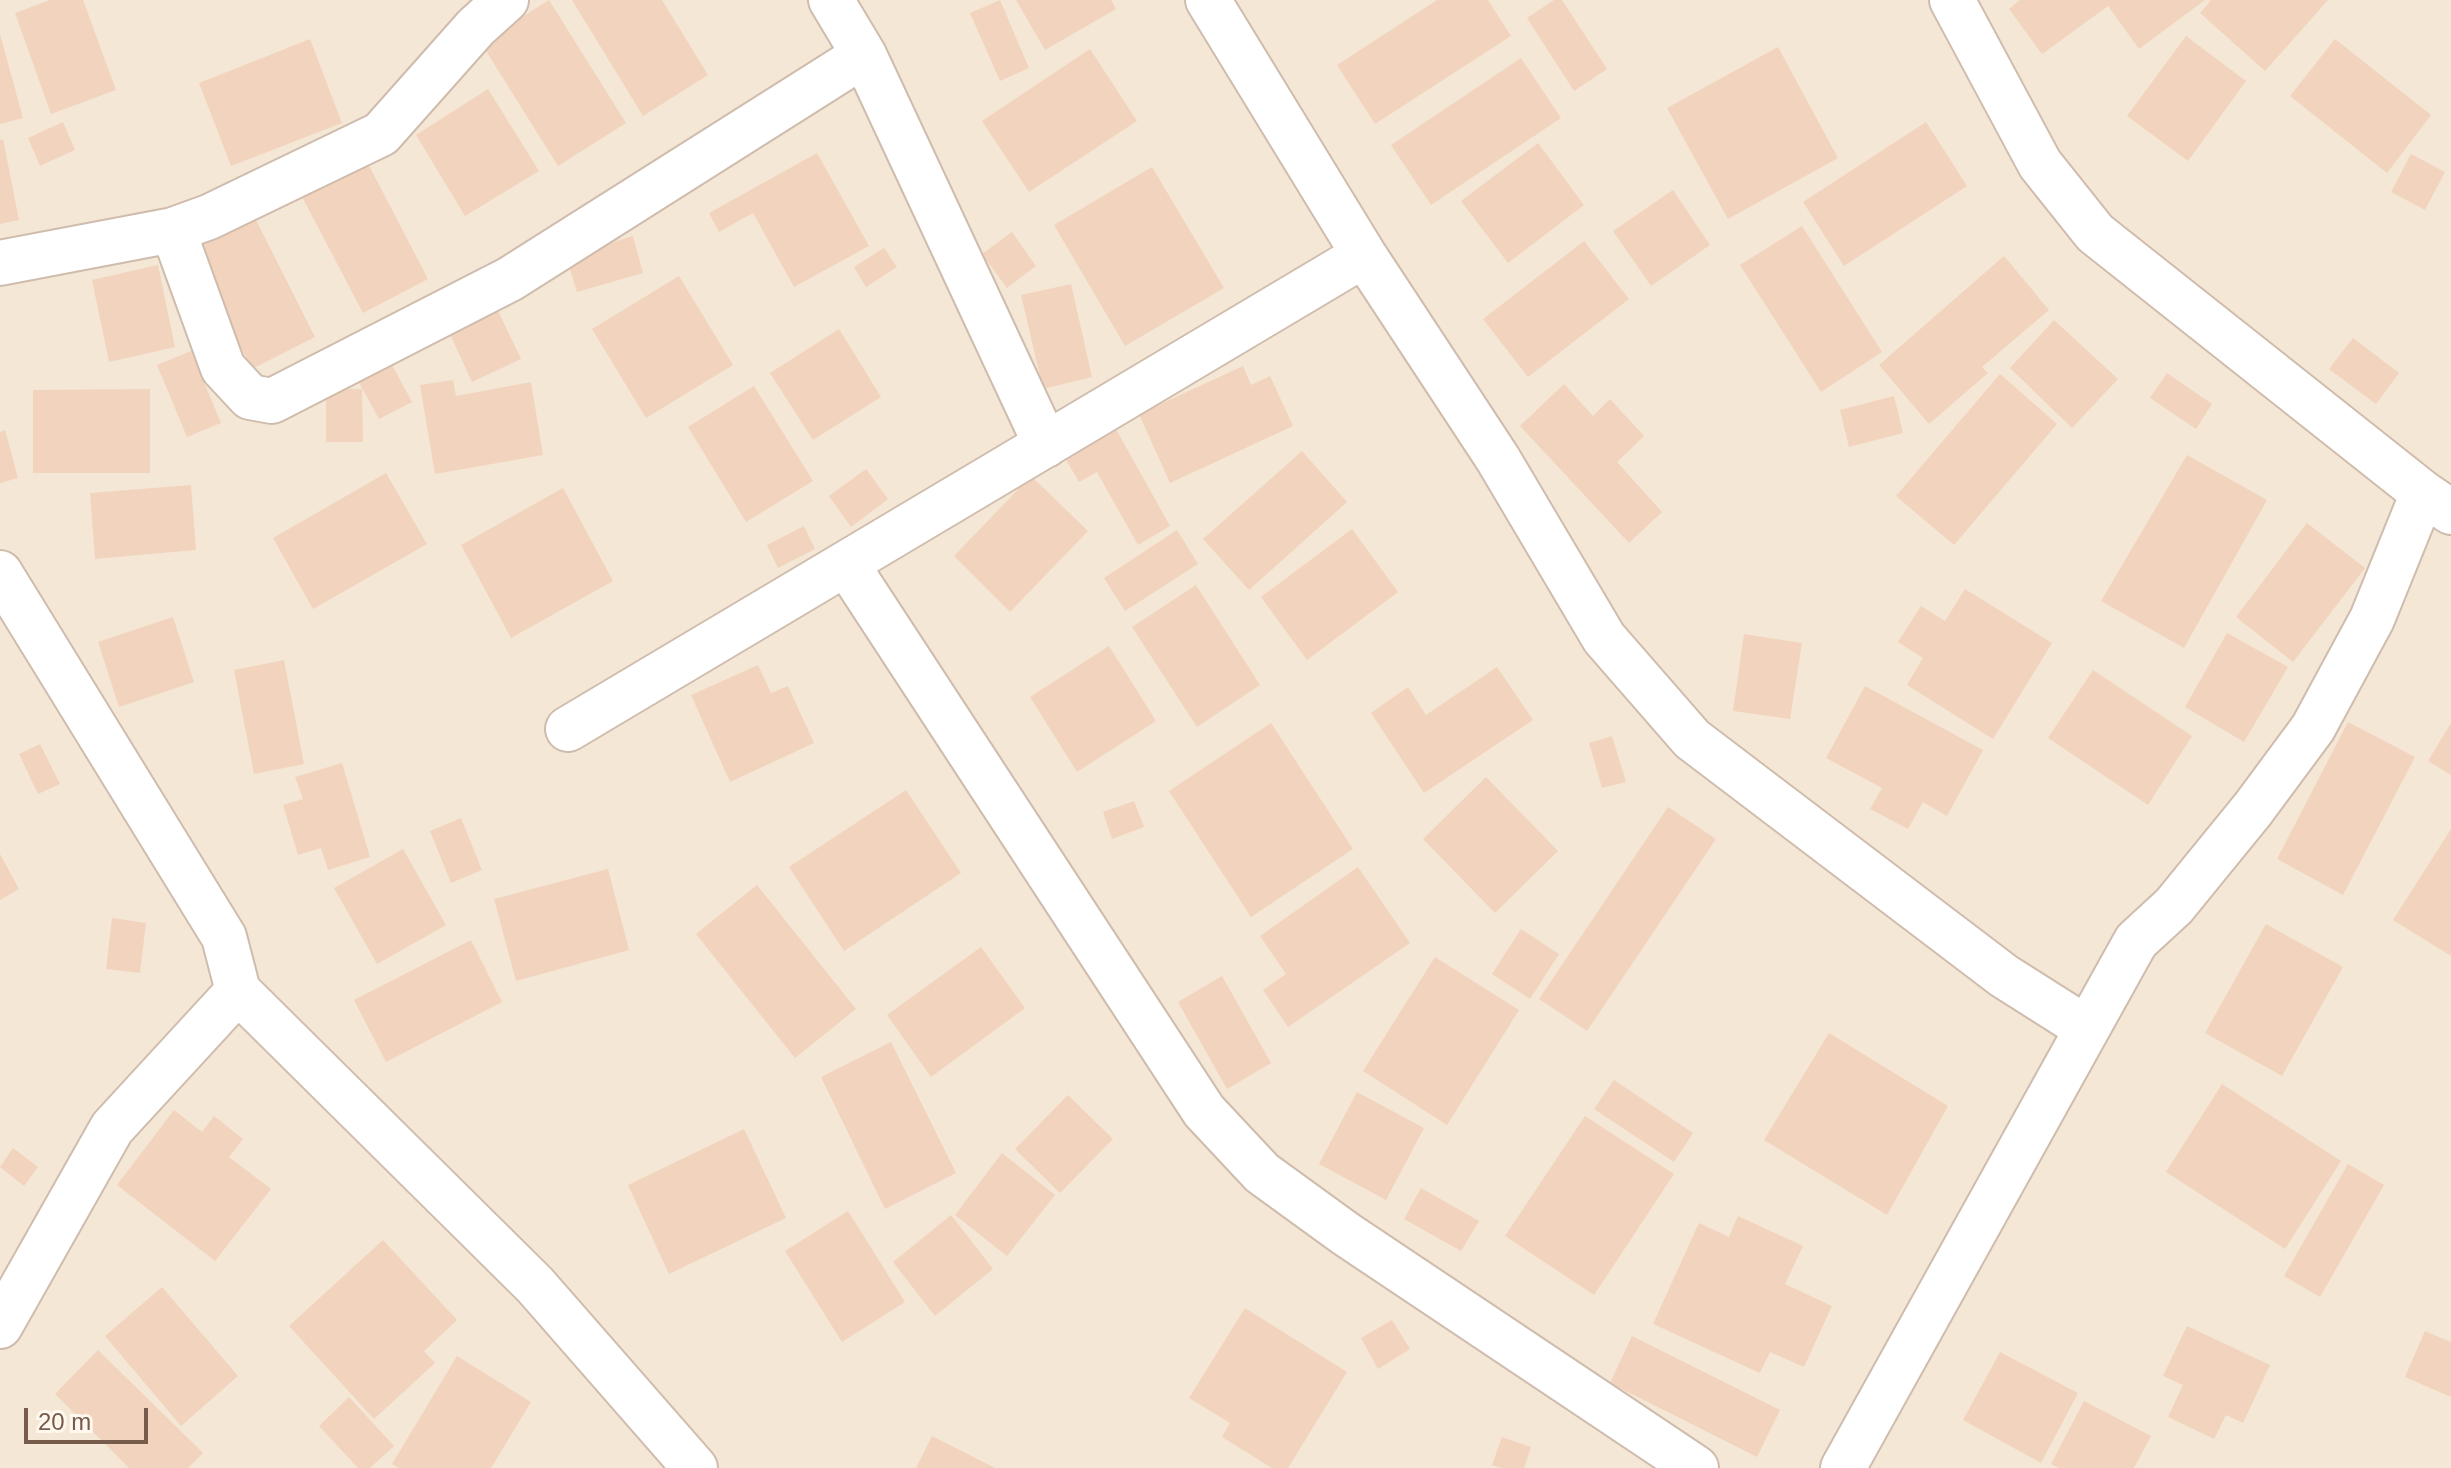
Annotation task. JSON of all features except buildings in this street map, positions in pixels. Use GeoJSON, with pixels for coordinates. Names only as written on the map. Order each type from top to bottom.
{"type":"FeatureCollection","features":[{"type":"Feature","properties":{"kind":"street"},"geometry":{"type":"LineString","coordinates":[[0,263],[173,230],[209,217],[381,134],[476,27],[506,0]]}},
{"type":"Feature","properties":{"kind":"street"},"geometry":{"type":"LineString","coordinates":[[831,0],[864,55],[1046,445]]}},
{"type":"Feature","properties":{"kind":"street"},"geometry":{"type":"LineString","coordinates":[[1208,0],[1364,255],[1498,459],[1604,638],[1692,739],[2004,976],[2086,1028]]}},
{"type":"Feature","properties":{"kind":"street"},"geometry":{"type":"LineString","coordinates":[[1843,1468],[2136,941],[2174,906],[2253,809],[2313,728],[2437,502],[2095,233],[2040,164],[1952,0]]}},
{"type":"Feature","properties":{"kind":"street"},"geometry":{"type":"LineString","coordinates":[[173,230],[223,368],[250,397],[272,401],[510,279],[864,55]]}},
{"type":"Feature","properties":{"kind":"street"},"geometry":{"type":"LineString","coordinates":[[568,729],[1364,255]]}},
{"type":"Feature","properties":{"kind":"street"},"geometry":{"type":"LineString","coordinates":[[847,565],[1204,1111],[1262,1173],[1346,1234],[1696,1468]]}},
{"type":"Feature","properties":{"kind":"street"},"geometry":{"type":"LineString","coordinates":[[0,573],[224,937],[238,991],[535,1285],[695,1468]]}},
{"type":"Feature","properties":{"kind":"street"},"geometry":{"type":"LineString","coordinates":[[0,1326],[112,1128],[238,991]]}},
{"type":"Feature","properties":{"kind":"shaded area"},"geometry":{"type":"Polygon","coordinates":[[[0,0],[2451,0],[2451,1468],[0,1468],[0,0]]]}}]}
